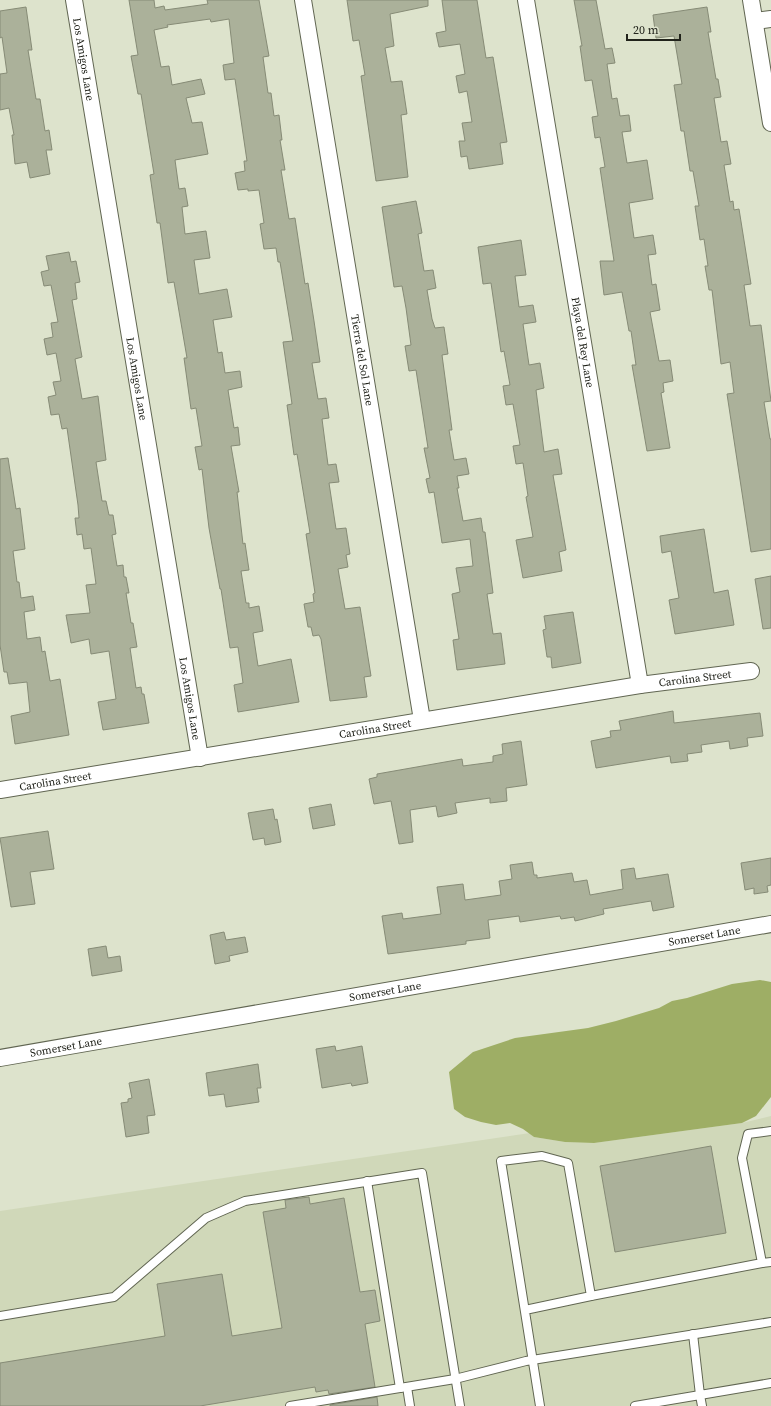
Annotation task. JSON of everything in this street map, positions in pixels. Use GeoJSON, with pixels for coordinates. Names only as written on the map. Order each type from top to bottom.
{"type":"FeatureCollection","features":[{"type":"Feature","properties":{"kind":"street","name":"Los Amigos Lane"},"geometry":{"type":"LineString","coordinates":[[74,0],[200,758]]}},
{"type":"Feature","properties":{"kind":"street","name":"Tierra del Sol Lane"},"geometry":{"type":"LineString","coordinates":[[303,0],[422,720]]}},
{"type":"Feature","properties":{"kind":"street","name":"Playa del Rey Lane"},"geometry":{"type":"LineString","coordinates":[[526,0],[640,685]]}},
{"type":"Feature","properties":{"kind":"street"},"geometry":{"type":"LineString","coordinates":[[751,0],[771,123]]}},
{"type":"Feature","properties":{"kind":"street"},"geometry":{"type":"LineString","coordinates":[[755,21],[771,19]]}},
{"type":"Feature","properties":{"kind":"street","name":"Carolina Street"},"geometry":{"type":"LineString","coordinates":[[0,790],[640,685],[751,671]]}},
{"type":"Feature","properties":{"kind":"street","name":"Somerset Lane"},"geometry":{"type":"LineString","coordinates":[[0,1058],[771,924]]}},
{"type":"Feature","properties":{"kind":"lane"},"geometry":{"type":"LineString","coordinates":[[762,1263],[742,1158],[748,1134],[771,1131]]}},
{"type":"Feature","properties":{"kind":"lane"},"geometry":{"type":"LineString","coordinates":[[540,1406],[501,1161],[542,1156],[568,1163],[591,1296]]}},
{"type":"Feature","properties":{"kind":"lane"},"geometry":{"type":"LineString","coordinates":[[0,1316],[114,1297],[206,1218],[245,1201],[422,1172],[460,1406]]}},
{"type":"Feature","properties":{"kind":"lane"},"geometry":{"type":"LineString","coordinates":[[367,1181],[403,1388],[410,1406]]}},
{"type":"Feature","properties":{"kind":"lane"},"geometry":{"type":"LineString","coordinates":[[525,1310],[771,1262]]}},
{"type":"Feature","properties":{"kind":"lane"},"geometry":{"type":"LineString","coordinates":[[290,1406],[455,1380],[532,1360],[771,1322]]}},
{"type":"Feature","properties":{"kind":"lane"},"geometry":{"type":"LineString","coordinates":[[693,1334],[702,1406]]}},
{"type":"Feature","properties":{"kind":"lane"},"geometry":{"type":"LineString","coordinates":[[635,1406],[771,1383]]}},
{"type":"Feature","properties":{"kind":"shaded area"},"geometry":{"type":"Polygon","coordinates":[[[760,980],[771,982],[771,1097],[756,1116],[742,1123],[594,1143],[565,1142],[534,1137],[523,1129],[510,1123],[496,1125],[481,1122],[465,1117],[454,1109],[449,1072],[473,1052],[515,1038],[588,1028],[616,1021],[659,1008],[672,1001],[687,998],[732,984],[760,980]]]}},
{"type":"Feature","properties":{"kind":"shaded area"},"geometry":{"type":"Polygon","coordinates":[[[771,1116],[771,1406],[0,1406],[0,1211],[530,1133],[534,1137],[565,1142],[594,1143],[742,1123],[771,1116]]]}},
{"type":"Feature","properties":{"kind":"building"},"geometry":{"type":"Polygon","coordinates":[[[129,0],[154,0],[155,8],[164,6],[165,10],[208,4],[207,0],[259,0],[269,56],[263,57],[268,93],[271,93],[274,116],[279,115],[282,140],[280,140],[285,170],[281,170],[289,219],[295,218],[305,284],[308,283],[314,321],[320,362],[312,363],[318,399],[326,398],[329,418],[322,419],[328,465],[336,464],[339,482],[329,483],[336,529],[346,528],[350,554],[346,555],[348,567],[338,569],[345,609],[360,607],[371,676],[364,677],[367,697],[330,701],[321,639],[319,635],[313,636],[311,627],[308,627],[304,604],[314,602],[313,594],[315,593],[306,534],[310,533],[297,454],[294,455],[287,405],[292,404],[283,342],[293,341],[280,262],[278,262],[276,248],[264,249],[260,224],[264,223],[259,190],[238,190],[235,173],[245,171],[244,161],[247,161],[235,79],[225,80],[223,65],[234,63],[229,19],[211,22],[210,19],[167,25],[168,27],[154,30],[161,67],[169,66],[172,85],[201,79],[205,94],[186,98],[192,123],[202,122],[208,154],[175,160],[179,189],[185,188],[188,206],[182,207],[185,234],[206,231],[210,258],[194,260],[199,294],[227,289],[232,317],[213,320],[218,353],[222,352],[225,373],[240,371],[242,387],[228,390],[234,428],[238,427],[240,445],[231,446],[239,492],[237,492],[243,544],[245,543],[249,570],[241,571],[246,603],[249,603],[249,608],[259,606],[263,631],[253,633],[258,666],[291,659],[299,702],[238,712],[234,685],[243,683],[238,647],[230,648],[221,589],[209,528],[202,469],[199,470],[195,447],[202,446],[196,408],[191,409],[184,358],[187,358],[174,282],[168,283],[160,223],[157,223],[150,175],[154,174],[141,94],[138,94],[131,56],[138,55],[129,0]]]}},
{"type":"Feature","properties":{"kind":"building"},"geometry":{"type":"Polygon","coordinates":[[[347,0],[428,0],[428,6],[390,14],[394,46],[385,48],[391,82],[402,81],[407,114],[401,115],[408,177],[376,181],[361,76],[365,75],[359,40],[353,41],[347,0]]]}},
{"type":"Feature","properties":{"kind":"building"},"geometry":{"type":"Polygon","coordinates":[[[442,0],[477,0],[486,58],[493,57],[507,142],[500,143],[503,164],[469,169],[467,156],[461,157],[459,141],[465,141],[462,123],[472,122],[467,91],[459,93],[456,76],[465,74],[460,44],[439,47],[436,33],[446,31],[442,0]]]}},
{"type":"Feature","properties":{"kind":"building"},"geometry":{"type":"Polygon","coordinates":[[[574,0],[596,0],[605,49],[612,48],[615,63],[607,64],[612,99],[617,98],[620,116],[629,115],[631,131],[622,132],[627,163],[647,160],[653,199],[629,203],[634,238],[653,235],[656,254],[648,255],[652,285],[656,284],[660,310],[650,312],[659,361],[670,360],[673,381],[663,383],[664,392],[661,393],[670,448],[647,451],[632,365],[636,365],[631,331],[629,331],[622,292],[604,295],[600,261],[614,261],[600,168],[605,167],[600,137],[595,138],[592,117],[598,116],[592,80],[585,81],[580,46],[582,46],[574,0]]]}},
{"type":"Feature","properties":{"kind":"building"},"geometry":{"type":"Polygon","coordinates":[[[26,7],[32,50],[28,50],[36,99],[40,99],[45,131],[49,130],[52,150],[46,150],[50,174],[30,178],[27,162],[15,164],[12,135],[14,135],[9,108],[0,110],[0,74],[7,73],[2,37],[0,38],[0,11],[26,7]]]}},
{"type":"Feature","properties":{"kind":"building"},"geometry":{"type":"Polygon","coordinates":[[[707,7],[711,32],[708,32],[716,79],[718,79],[721,97],[714,98],[721,142],[727,141],[731,164],[724,165],[730,202],[733,201],[734,210],[739,209],[751,284],[744,285],[750,326],[761,325],[771,401],[764,402],[771,439],[771,549],[751,552],[727,394],[734,393],[730,362],[721,364],[712,290],[709,290],[705,266],[708,266],[704,239],[700,240],[695,206],[699,206],[693,171],[690,171],[684,131],[681,131],[674,85],[682,84],[674,36],[656,38],[653,15],[707,7]]]}},
{"type":"Feature","properties":{"kind":"building"},"geometry":{"type":"Polygon","coordinates":[[[416,201],[422,233],[418,234],[424,271],[433,270],[436,288],[427,290],[432,319],[435,328],[444,327],[448,354],[442,355],[452,430],[449,430],[454,460],[466,458],[469,474],[457,476],[459,488],[457,488],[463,521],[481,518],[483,532],[485,532],[493,593],[487,594],[493,634],[501,633],[505,664],[457,670],[453,640],[459,639],[452,594],[460,592],[456,568],[473,566],[470,539],[442,543],[434,492],[429,493],[426,479],[430,478],[424,448],[428,448],[416,370],[409,371],[405,346],[411,345],[406,308],[402,286],[394,287],[382,207],[416,201]]]}},
{"type":"Feature","properties":{"kind":"building"},"geometry":{"type":"Polygon","coordinates":[[[521,240],[526,275],[515,276],[519,307],[533,305],[536,322],[523,324],[529,365],[540,363],[544,388],[536,390],[544,452],[558,449],[562,474],[553,475],[566,550],[559,552],[562,571],[523,578],[516,540],[533,537],[526,497],[528,496],[523,463],[516,464],[513,446],[520,445],[513,404],[506,405],[503,386],[510,385],[504,351],[501,352],[491,283],[483,284],[478,247],[521,240]]]}},
{"type":"Feature","properties":{"kind":"building"},"geometry":{"type":"Polygon","coordinates":[[[69,252],[71,262],[76,261],[80,282],[75,283],[77,299],[72,300],[82,357],[75,359],[82,399],[98,396],[106,460],[96,462],[102,501],[106,501],[109,515],[113,515],[116,534],[112,535],[117,566],[123,565],[124,577],[126,577],[129,593],[126,593],[137,647],[130,648],[136,688],[141,687],[142,694],[144,694],[149,723],[103,730],[98,702],[116,699],[109,651],[91,654],[89,639],[71,643],[66,615],[90,613],[86,585],[96,584],[91,548],[84,549],[82,534],[77,535],[75,518],[79,518],[78,505],[67,428],[62,429],[59,414],[51,415],[48,397],[56,395],[53,382],[61,381],[56,353],[47,355],[44,339],[53,337],[51,323],[58,322],[51,285],[44,286],[41,272],[49,270],[46,256],[69,252]]]}},
{"type":"Feature","properties":{"kind":"building"},"geometry":{"type":"Polygon","coordinates":[[[8,458],[16,509],[20,508],[25,549],[13,551],[17,582],[19,582],[21,598],[33,596],[35,610],[24,612],[27,639],[40,637],[42,652],[45,651],[50,681],[60,679],[69,735],[15,744],[11,716],[30,712],[27,682],[9,684],[7,672],[4,672],[0,645],[0,459],[8,458]]]}},
{"type":"Feature","properties":{"kind":"building"},"geometry":{"type":"Polygon","coordinates":[[[704,529],[714,593],[728,590],[734,625],[675,634],[669,600],[679,598],[671,551],[662,553],[660,536],[704,529]]]}},
{"type":"Feature","properties":{"kind":"building"},"geometry":{"type":"Polygon","coordinates":[[[771,576],[771,628],[763,629],[755,579],[771,576]]]}},
{"type":"Feature","properties":{"kind":"building"},"geometry":{"type":"Polygon","coordinates":[[[573,612],[581,663],[552,668],[551,657],[547,657],[543,630],[546,629],[544,616],[573,612]]]}},
{"type":"Feature","properties":{"kind":"building"},"geometry":{"type":"Polygon","coordinates":[[[673,711],[674,723],[760,713],[763,736],[747,738],[748,746],[730,749],[729,741],[701,745],[702,752],[687,754],[688,761],[671,763],[670,756],[596,768],[591,741],[611,737],[610,731],[621,730],[619,721],[673,711]]]}},
{"type":"Feature","properties":{"kind":"building"},"geometry":{"type":"Polygon","coordinates":[[[521,741],[527,785],[506,788],[507,801],[490,803],[490,798],[455,803],[457,813],[438,817],[436,806],[410,810],[413,842],[399,844],[391,801],[374,804],[369,779],[377,777],[377,774],[462,759],[463,766],[493,762],[493,756],[503,754],[502,744],[521,741]]]}},
{"type":"Feature","properties":{"kind":"building"},"geometry":{"type":"Polygon","coordinates":[[[331,804],[335,825],[313,829],[309,808],[331,804]]]}},
{"type":"Feature","properties":{"kind":"building"},"geometry":{"type":"Polygon","coordinates":[[[273,809],[275,820],[277,819],[281,842],[265,845],[264,838],[253,840],[248,813],[273,809]]]}},
{"type":"Feature","properties":{"kind":"building"},"geometry":{"type":"Polygon","coordinates":[[[48,831],[54,869],[30,872],[35,904],[11,907],[0,838],[48,831]]]}},
{"type":"Feature","properties":{"kind":"building"},"geometry":{"type":"Polygon","coordinates":[[[771,858],[771,885],[767,886],[768,892],[754,894],[754,888],[745,890],[741,863],[771,858]]]}},
{"type":"Feature","properties":{"kind":"building"},"geometry":{"type":"Polygon","coordinates":[[[532,862],[534,875],[537,875],[537,878],[572,873],[574,882],[587,880],[590,895],[623,889],[621,870],[634,868],[636,879],[668,874],[674,907],[653,911],[651,901],[603,909],[604,914],[575,921],[574,917],[561,919],[560,916],[520,922],[519,916],[488,920],[490,938],[466,941],[466,944],[388,954],[382,916],[402,913],[403,919],[441,914],[437,887],[463,884],[465,900],[501,895],[499,881],[512,879],[510,865],[532,862]]]}},
{"type":"Feature","properties":{"kind":"building"},"geometry":{"type":"Polygon","coordinates":[[[224,932],[226,940],[245,937],[248,952],[229,956],[230,961],[215,964],[210,935],[224,932]]]}},
{"type":"Feature","properties":{"kind":"building"},"geometry":{"type":"Polygon","coordinates":[[[106,946],[108,958],[120,956],[122,971],[92,976],[88,949],[106,946]]]}},
{"type":"Feature","properties":{"kind":"building"},"geometry":{"type":"Polygon","coordinates":[[[335,1046],[336,1051],[362,1046],[368,1083],[352,1086],[351,1083],[322,1088],[316,1049],[335,1046]]]}},
{"type":"Feature","properties":{"kind":"building"},"geometry":{"type":"Polygon","coordinates":[[[258,1064],[261,1088],[257,1088],[259,1102],[226,1107],[224,1094],[209,1096],[206,1073],[258,1064]]]}},
{"type":"Feature","properties":{"kind":"building"},"geometry":{"type":"Polygon","coordinates":[[[149,1079],[155,1115],[147,1116],[149,1133],[126,1137],[121,1103],[128,1102],[128,1099],[132,1098],[129,1083],[149,1079]]]}},
{"type":"Feature","properties":{"kind":"building"},"geometry":{"type":"Polygon","coordinates":[[[711,1146],[726,1233],[615,1252],[600,1166],[711,1146]]]}},
{"type":"Feature","properties":{"kind":"building"},"geometry":{"type":"Polygon","coordinates":[[[309,1197],[310,1204],[344,1198],[360,1292],[375,1290],[380,1321],[365,1324],[375,1387],[329,1394],[328,1390],[316,1392],[315,1387],[200,1406],[0,1406],[0,1363],[165,1336],[157,1284],[222,1274],[232,1336],[282,1328],[263,1212],[286,1208],[285,1200],[309,1197]]]}},
{"type":"Feature","properties":{"kind":"building"},"geometry":{"type":"Polygon","coordinates":[[[377,1397],[378,1406],[330,1406],[330,1405],[377,1397]]]}}]}
